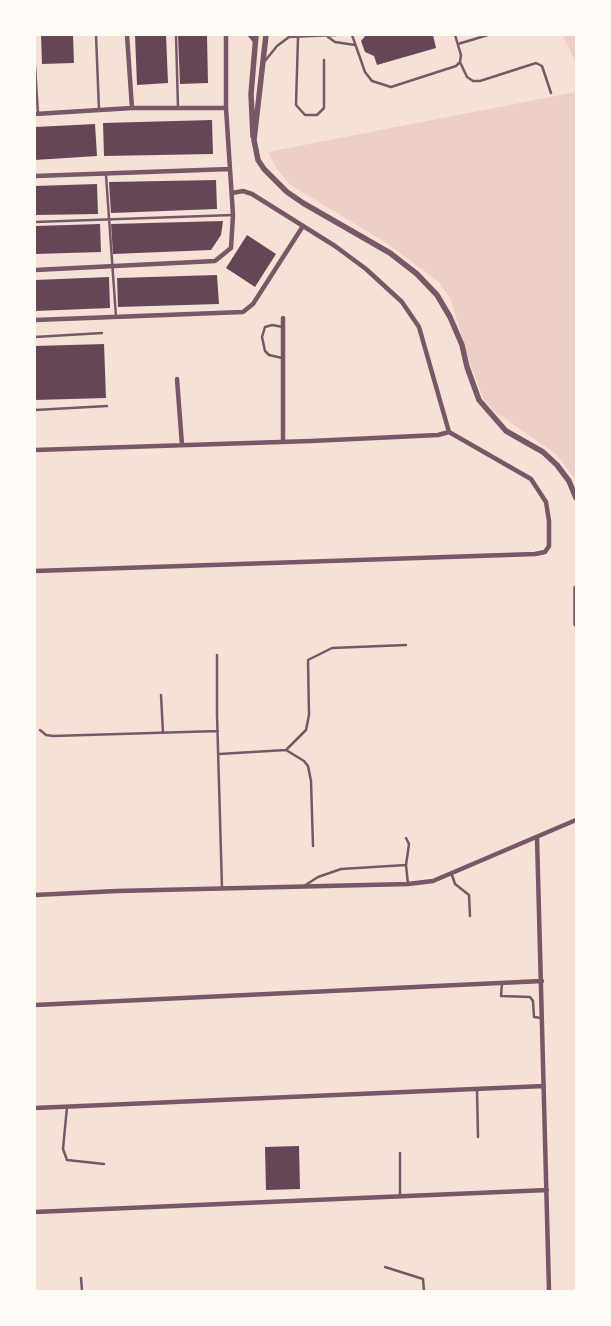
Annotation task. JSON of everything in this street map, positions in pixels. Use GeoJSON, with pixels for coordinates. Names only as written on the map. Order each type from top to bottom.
{"type":"FeatureCollection","features":[{"type":"Feature","properties":{"kind":"street"},"geometry":{"type":"LineString","coordinates":[[127,35],[132,108]]}},
{"type":"Feature","properties":{"kind":"street"},"geometry":{"type":"LineString","coordinates":[[35,270],[215,261],[231,248],[233,215],[226,108],[226,35]]}},
{"type":"Feature","properties":{"kind":"street"},"geometry":{"type":"LineString","coordinates":[[250,35],[255,38],[251,94],[254,140],[258,160],[287,192],[346,229],[390,253],[417,274],[437,295],[450,317],[462,345],[467,367],[479,400],[506,431],[543,452],[557,465],[569,481],[576,498]]}},
{"type":"Feature","properties":{"kind":"street"},"geometry":{"type":"LineString","coordinates":[[254,140],[266,35]]}},
{"type":"Feature","properties":{"kind":"street"},"geometry":{"type":"LineString","coordinates":[[36,114],[132,108],[226,108]]}},
{"type":"Feature","properties":{"kind":"street"},"geometry":{"type":"LineString","coordinates":[[35,176],[106,175],[230,168]]}},
{"type":"Feature","properties":{"kind":"street"},"geometry":{"type":"LineString","coordinates":[[35,571],[535,554],[545,552],[549,538],[546,502],[538,488],[532,479],[449,432],[419,327],[402,302],[366,269],[303,226],[252,194],[243,191],[232,193]]}},
{"type":"Feature","properties":{"kind":"street"},"geometry":{"type":"LineString","coordinates":[[35,320],[244,312],[253,304],[303,226]]}},
{"type":"Feature","properties":{"kind":"street"},"geometry":{"type":"LineString","coordinates":[[283,318],[283,440]]}},
{"type":"Feature","properties":{"kind":"street"},"geometry":{"type":"LineString","coordinates":[[178,379],[182,445]]}},
{"type":"Feature","properties":{"kind":"street"},"geometry":{"type":"LineString","coordinates":[[35,450],[438,436],[449,432]]}},
{"type":"Feature","properties":{"kind":"street"},"geometry":{"type":"LineString","coordinates":[[576,588],[576,624]]}},
{"type":"Feature","properties":{"kind":"street"},"geometry":{"type":"LineString","coordinates":[[35,895],[408,884],[433,881],[452,875],[510,847],[576,820]]}},
{"type":"Feature","properties":{"kind":"street"},"geometry":{"type":"LineString","coordinates":[[537,837],[550,1291]]}},
{"type":"Feature","properties":{"kind":"street"},"geometry":{"type":"LineString","coordinates":[[35,1005],[542,981]]}},
{"type":"Feature","properties":{"kind":"street"},"geometry":{"type":"LineString","coordinates":[[35,1108],[544,1086]]}},
{"type":"Feature","properties":{"kind":"street"},"geometry":{"type":"LineString","coordinates":[[35,1212],[547,1190]]}},
{"type":"Feature","properties":{"kind":"lane"},"geometry":{"type":"LineString","coordinates":[[96,35],[99,110]]}},
{"type":"Feature","properties":{"kind":"lane"},"geometry":{"type":"LineString","coordinates":[[176,35],[178,108]]}},
{"type":"Feature","properties":{"kind":"lane"},"geometry":{"type":"LineString","coordinates":[[263,65],[277,46],[290,37],[336,35]]}},
{"type":"Feature","properties":{"kind":"lane"},"geometry":{"type":"LineString","coordinates":[[352,35],[365,72],[372,81],[384,86],[391,87],[456,66],[460,62]]}},
{"type":"Feature","properties":{"kind":"lane"},"geometry":{"type":"LineString","coordinates":[[455,35],[460,62],[467,77],[473,81],[480,81],[536,64],[542,66],[551,93]]}},
{"type":"Feature","properties":{"kind":"lane"},"geometry":{"type":"LineString","coordinates":[[458,44],[479,36],[488,35]]}},
{"type":"Feature","properties":{"kind":"lane"},"geometry":{"type":"LineString","coordinates":[[326,36],[335,42],[355,46]]}},
{"type":"Feature","properties":{"kind":"lane"},"geometry":{"type":"LineString","coordinates":[[298,37],[296,105],[305,115],[317,115],[324,108],[324,60]]}},
{"type":"Feature","properties":{"kind":"lane"},"geometry":{"type":"LineString","coordinates":[[35,66],[36,114]]}},
{"type":"Feature","properties":{"kind":"lane"},"geometry":{"type":"LineString","coordinates":[[106,175],[116,316]]}},
{"type":"Feature","properties":{"kind":"lane"},"geometry":{"type":"LineString","coordinates":[[35,222],[108,221],[233,215]]}},
{"type":"Feature","properties":{"kind":"lane"},"geometry":{"type":"LineString","coordinates":[[283,327],[272,325],[265,327],[262,337],[264,351],[269,356],[283,358]]}},
{"type":"Feature","properties":{"kind":"lane"},"geometry":{"type":"LineString","coordinates":[[35,337],[102,332]]}},
{"type":"Feature","properties":{"kind":"lane"},"geometry":{"type":"LineString","coordinates":[[35,410],[107,406]]}},
{"type":"Feature","properties":{"kind":"lane"},"geometry":{"type":"LineString","coordinates":[[286,750],[306,730],[309,715],[308,660],[332,648],[406,645]]}},
{"type":"Feature","properties":{"kind":"lane"},"geometry":{"type":"LineString","coordinates":[[217,655],[222,888]]}},
{"type":"Feature","properties":{"kind":"lane"},"geometry":{"type":"LineString","coordinates":[[161,695],[163,733]]}},
{"type":"Feature","properties":{"kind":"lane"},"geometry":{"type":"LineString","coordinates":[[40,730],[46,735],[53,736],[218,731]]}},
{"type":"Feature","properties":{"kind":"lane"},"geometry":{"type":"LineString","coordinates":[[219,754],[286,750],[308,766],[311,781],[313,846]]}},
{"type":"Feature","properties":{"kind":"lane"},"geometry":{"type":"LineString","coordinates":[[406,838],[410,844],[406,865],[408,884]]}},
{"type":"Feature","properties":{"kind":"lane"},"geometry":{"type":"LineString","coordinates":[[303,887],[318,877],[341,869],[406,865]]}},
{"type":"Feature","properties":{"kind":"lane"},"geometry":{"type":"LineString","coordinates":[[452,875],[455,884],[468,895],[470,916]]}},
{"type":"Feature","properties":{"kind":"lane"},"geometry":{"type":"LineString","coordinates":[[502,983],[501,996],[530,996],[533,1002],[534,1017],[543,1018]]}},
{"type":"Feature","properties":{"kind":"lane"},"geometry":{"type":"LineString","coordinates":[[477,1090],[478,1137]]}},
{"type":"Feature","properties":{"kind":"lane"},"geometry":{"type":"LineString","coordinates":[[67,1107],[62,1149],[67,1160],[104,1164]]}},
{"type":"Feature","properties":{"kind":"lane"},"geometry":{"type":"LineString","coordinates":[[400,1153],[400,1196]]}},
{"type":"Feature","properties":{"kind":"lane"},"geometry":{"type":"LineString","coordinates":[[385,1267],[423,1279],[424,1291]]}},
{"type":"Feature","properties":{"kind":"lane"},"geometry":{"type":"LineString","coordinates":[[81,1278],[82,1291]]}},
{"type":"Feature","properties":{"kind":"shaded area"},"geometry":{"type":"Polygon","coordinates":[[[563,35],[576,35],[576,63],[563,35]]]}},
{"type":"Feature","properties":{"kind":"shaded area"},"geometry":{"type":"Polygon","coordinates":[[[576,92],[576,480],[556,454],[494,411],[484,400],[471,367],[451,300],[439,282],[388,244],[289,184],[277,169],[268,152],[576,92]]]}},
{"type":"Feature","properties":{"kind":"building"},"geometry":{"type":"Polygon","coordinates":[[[41,35],[73,35],[74,63],[42,64],[41,35]]]}},
{"type":"Feature","properties":{"kind":"building"},"geometry":{"type":"Polygon","coordinates":[[[135,35],[166,35],[168,83],[137,85],[135,35]]]}},
{"type":"Feature","properties":{"kind":"building"},"geometry":{"type":"Polygon","coordinates":[[[178,35],[207,35],[208,83],[180,84],[178,35]]]}},
{"type":"Feature","properties":{"kind":"building"},"geometry":{"type":"Polygon","coordinates":[[[366,35],[433,35],[436,48],[377,65],[374,56],[365,52],[361,41],[366,35]]]}},
{"type":"Feature","properties":{"kind":"building"},"geometry":{"type":"Polygon","coordinates":[[[212,120],[213,154],[104,156],[103,123],[212,120]]]}},
{"type":"Feature","properties":{"kind":"building"},"geometry":{"type":"Polygon","coordinates":[[[95,124],[97,156],[35,160],[35,127],[95,124]]]}},
{"type":"Feature","properties":{"kind":"building"},"geometry":{"type":"Polygon","coordinates":[[[216,180],[217,209],[111,213],[109,182],[216,180]]]}},
{"type":"Feature","properties":{"kind":"building"},"geometry":{"type":"Polygon","coordinates":[[[97,184],[98,214],[35,215],[35,186],[97,184]]]}},
{"type":"Feature","properties":{"kind":"building"},"geometry":{"type":"Polygon","coordinates":[[[223,221],[221,235],[211,250],[113,254],[111,224],[223,221]]]}},
{"type":"Feature","properties":{"kind":"building"},"geometry":{"type":"Polygon","coordinates":[[[100,224],[101,252],[35,254],[35,226],[100,224]]]}},
{"type":"Feature","properties":{"kind":"building"},"geometry":{"type":"Polygon","coordinates":[[[247,235],[276,254],[255,287],[226,268],[247,235]]]}},
{"type":"Feature","properties":{"kind":"building"},"geometry":{"type":"Polygon","coordinates":[[[217,275],[219,304],[118,307],[117,278],[217,275]]]}},
{"type":"Feature","properties":{"kind":"building"},"geometry":{"type":"Polygon","coordinates":[[[109,277],[110,308],[35,311],[35,280],[109,277]]]}},
{"type":"Feature","properties":{"kind":"building"},"geometry":{"type":"Polygon","coordinates":[[[104,344],[106,398],[35,400],[35,346],[104,344]]]}},
{"type":"Feature","properties":{"kind":"building"},"geometry":{"type":"Polygon","coordinates":[[[299,1146],[300,1189],[266,1190],[265,1147],[299,1146]]]}}]}
